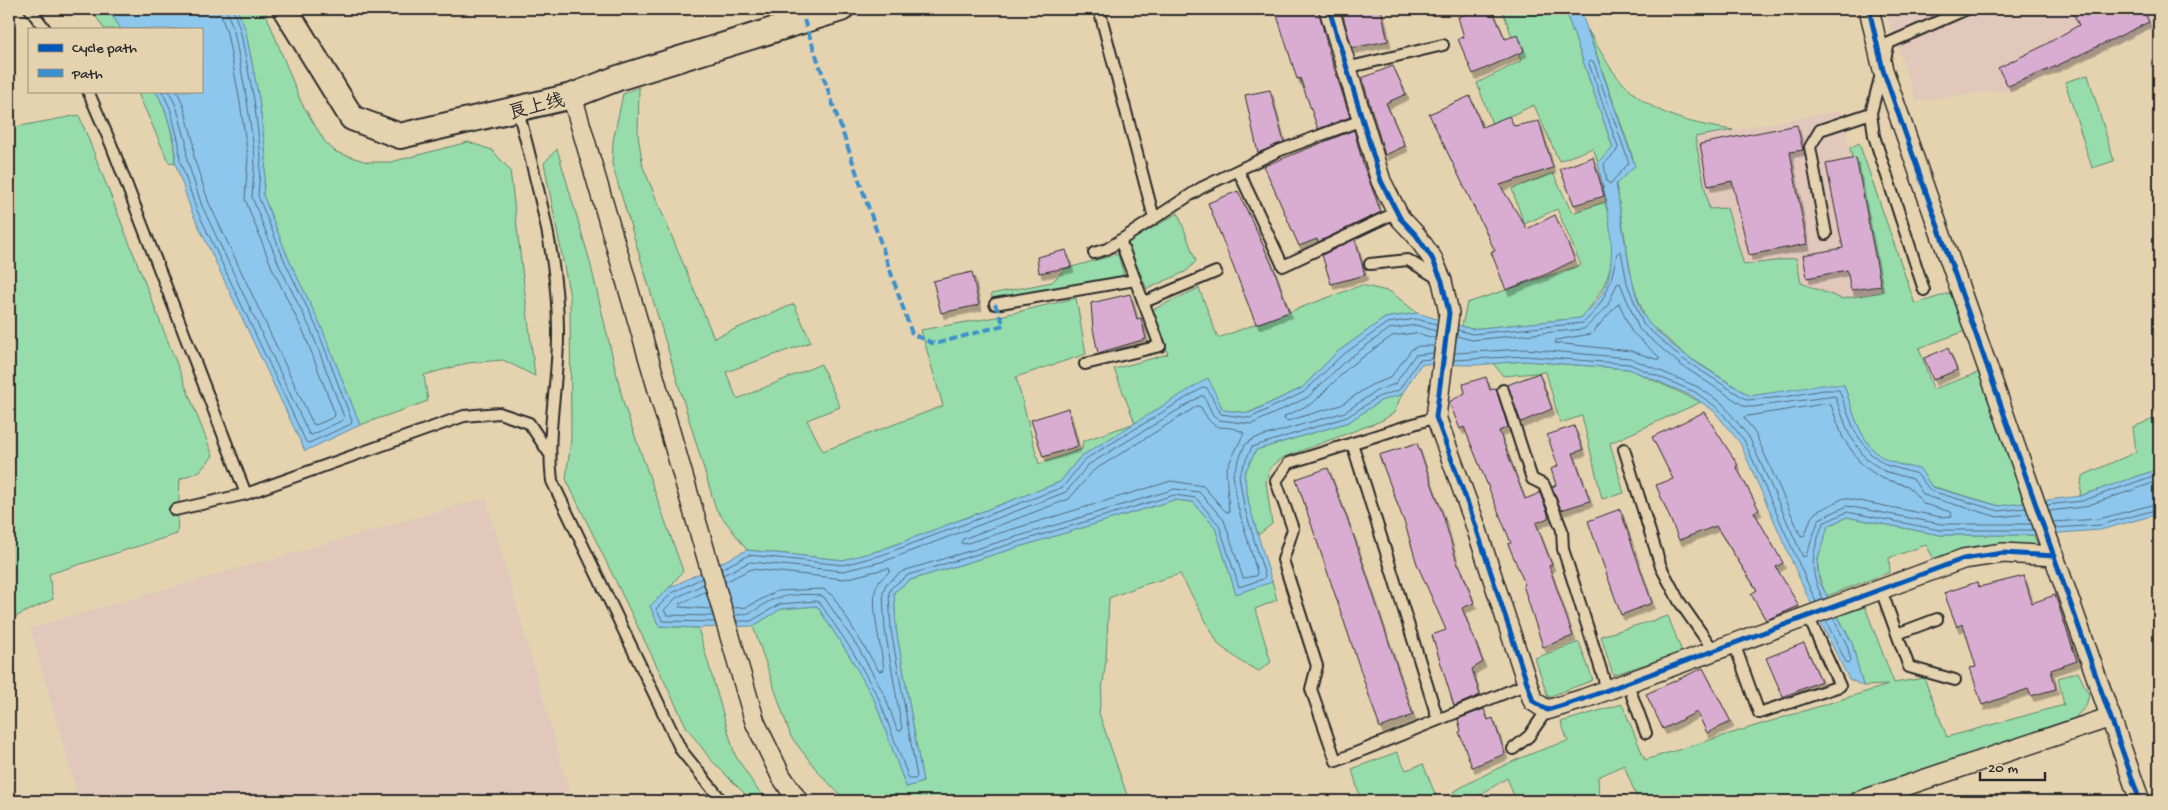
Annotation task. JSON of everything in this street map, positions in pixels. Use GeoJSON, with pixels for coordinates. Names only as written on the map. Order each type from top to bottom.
{"type":"FeatureCollection","features":[{"type":"Feature","properties":{"kind":"street","name":"良上线"},"geometry":{"type":"LineString","coordinates":[[285,9],[352,118],[400,136],[572,96],[618,78],[841,9]]}},
{"type":"Feature","properties":{"kind":"street"},"geometry":{"type":"LineString","coordinates":[[1329,9],[1381,181],[1397,212],[1432,258],[1442,281],[1449,313],[1440,371],[1436,417],[1473,518],[1532,701],[1547,710],[1714,651],[1963,559],[2003,553],[2054,556]]}},
{"type":"Feature","properties":{"kind":"street"},"geometry":{"type":"LineString","coordinates":[[1868,9],[1883,70],[2140,801]]}},
{"type":"Feature","properties":{"kind":"street"},"geometry":{"type":"LineString","coordinates":[[572,96],[755,722],[781,776],[798,801]]}},
{"type":"Feature","properties":{"kind":"street"},"geometry":{"type":"LineString","coordinates":[[1860,801],[2111,717]]}},
{"type":"Feature","properties":{"kind":"lane"},"geometry":{"type":"LineString","coordinates":[[30,9],[45,28]]}},
{"type":"Feature","properties":{"kind":"lane"},"geometry":{"type":"LineString","coordinates":[[1099,9],[1154,218]]}},
{"type":"Feature","properties":{"kind":"lane"},"geometry":{"type":"LineString","coordinates":[[1924,290],[1874,136],[1871,113],[1889,43],[1967,9]]}},
{"type":"Feature","properties":{"kind":"lane"},"geometry":{"type":"LineString","coordinates":[[1346,68],[1443,45]]}},
{"type":"Feature","properties":{"kind":"lane"},"geometry":{"type":"LineString","coordinates":[[88,92],[112,144],[246,494]]}},
{"type":"Feature","properties":{"kind":"lane"},"geometry":{"type":"LineString","coordinates":[[518,110],[550,240],[558,335],[549,453],[552,480],[682,750],[722,801]]}},
{"type":"Feature","properties":{"kind":"lane"},"geometry":{"type":"LineString","coordinates":[[1826,234],[1810,147],[1820,130],[1871,113]]}},
{"type":"Feature","properties":{"kind":"lane"},"geometry":{"type":"LineString","coordinates":[[1094,253],[1107,249],[1201,188],[1278,151],[1362,120]]}},
{"type":"Feature","properties":{"kind":"lane"},"geometry":{"type":"LineString","coordinates":[[1238,170],[1283,266],[1397,212]]}},
{"type":"Feature","properties":{"kind":"lane"},"geometry":{"type":"LineString","coordinates":[[1085,364],[1160,346],[1120,240]]}},
{"type":"Feature","properties":{"kind":"lane"},"geometry":{"type":"LineString","coordinates":[[1370,264],[1408,260],[1442,281]]}},
{"type":"Feature","properties":{"kind":"lane"},"geometry":{"type":"LineString","coordinates":[[1144,302],[1216,272]]}},
{"type":"Feature","properties":{"kind":"lane"},"geometry":{"type":"LineString","coordinates":[[995,304],[1136,280]]}},
{"type":"Feature","properties":{"kind":"lane"},"geometry":{"type":"LineString","coordinates":[[1503,390],[1532,479],[1544,485],[1562,530],[1563,549],[1607,689]]}},
{"type":"Feature","properties":{"kind":"lane"},"geometry":{"type":"LineString","coordinates":[[175,510],[246,494],[464,416],[499,413],[529,423],[549,453]]}},
{"type":"Feature","properties":{"kind":"lane"},"geometry":{"type":"LineString","coordinates":[[1436,417],[1289,463],[1276,481],[1293,529],[1283,560],[1317,666],[1311,689],[1336,761],[1527,684]]}},
{"type":"Feature","properties":{"kind":"lane"},"geometry":{"type":"LineString","coordinates":[[1352,443],[1438,720]]}},
{"type":"Feature","properties":{"kind":"lane"},"geometry":{"type":"LineString","coordinates":[[1624,449],[1661,566],[1679,600],[1714,651]]}},
{"type":"Feature","properties":{"kind":"lane"},"geometry":{"type":"LineString","coordinates":[[1881,590],[1909,667],[1955,680]]}},
{"type":"Feature","properties":{"kind":"lane"},"geometry":{"type":"LineString","coordinates":[[1734,643],[1759,712],[1840,686],[1808,616]]}},
{"type":"Feature","properties":{"kind":"lane"},"geometry":{"type":"LineString","coordinates":[[1897,634],[1936,619]]}},
{"type":"Feature","properties":{"kind":"lane"},"geometry":{"type":"LineString","coordinates":[[1627,682],[1646,733]]}},
{"type":"Feature","properties":{"kind":"lane"},"geometry":{"type":"LineString","coordinates":[[1513,750],[1529,736],[1547,710]]}},
{"type":"Feature","properties":{"kind":"shaded area"},"geometry":{"type":"Polygon","coordinates":[[[1884,9],[2159,9],[2159,23],[2012,92],[1991,91],[1916,101],[1884,9]]]}},
{"type":"Feature","properties":{"kind":"shaded area"},"geometry":{"type":"Polygon","coordinates":[[[1841,110],[1882,292],[1842,299],[1801,283],[1796,258],[1744,265],[1727,208],[1709,210],[1695,137],[1841,110]]]}},
{"type":"Feature","properties":{"kind":"shaded area"},"geometry":{"type":"Polygon","coordinates":[[[486,498],[572,801],[79,801],[30,628],[486,498]]]}},
{"type":"Feature","properties":{"kind":"green space"},"geometry":{"type":"Polygon","coordinates":[[[91,9],[108,9],[120,28],[103,28],[91,9]]]}},
{"type":"Feature","properties":{"kind":"green space"},"geometry":{"type":"Polygon","coordinates":[[[237,9],[264,9],[301,102],[325,142],[336,152],[367,162],[391,162],[468,142],[492,150],[510,170],[535,376],[503,360],[468,363],[424,375],[428,401],[360,425],[321,326],[289,260],[263,195],[266,157],[259,99],[245,28],[237,9]]]}},
{"type":"Feature","properties":{"kind":"green space"},"geometry":{"type":"Polygon","coordinates":[[[1502,9],[1565,9],[1613,148],[1598,162],[1593,148],[1559,161],[1534,105],[1492,124],[1477,83],[1521,61],[1502,9]]]}},
{"type":"Feature","properties":{"kind":"green space"},"geometry":{"type":"Polygon","coordinates":[[[1588,30],[1612,70],[1637,96],[1651,106],[1698,124],[1733,130],[1695,137],[1709,209],[1727,208],[1744,265],[1796,258],[1801,283],[1842,299],[1882,292],[1850,148],[1859,143],[1915,304],[1950,293],[1965,331],[1919,348],[1933,389],[1980,372],[2024,503],[2000,506],[1931,486],[1920,470],[1889,461],[1879,455],[1871,448],[1859,428],[1844,385],[1750,396],[1687,356],[1646,321],[1632,281],[1616,184],[1633,158],[1588,30]]]}},
{"type":"Feature","properties":{"kind":"green space"},"geometry":{"type":"Polygon","coordinates":[[[2088,75],[2114,161],[2092,168],[2065,82],[2088,75]]]}},
{"type":"Feature","properties":{"kind":"green space"},"geometry":{"type":"Polygon","coordinates":[[[639,87],[638,135],[643,167],[714,338],[794,304],[811,342],[726,372],[737,399],[821,364],[840,407],[807,420],[823,451],[943,406],[921,330],[996,317],[1076,298],[1086,354],[1016,377],[1039,464],[1082,449],[1083,441],[1135,423],[1114,369],[1168,354],[1152,310],[1199,288],[1218,338],[1362,285],[1391,292],[1417,313],[1385,318],[1336,353],[1302,388],[1248,413],[1223,410],[1207,379],[1080,457],[1060,482],[881,550],[843,560],[747,550],[716,509],[612,164],[613,141],[623,94],[639,87]]]}},
{"type":"Feature","properties":{"kind":"green space"},"geometry":{"type":"Polygon","coordinates":[[[137,92],[156,92],[164,108],[170,126],[175,162],[169,163],[137,92]]]}},
{"type":"Feature","properties":{"kind":"green space"},"geometry":{"type":"Polygon","coordinates":[[[79,115],[213,456],[200,471],[180,479],[177,534],[49,574],[53,599],[15,617],[9,597],[9,128],[79,115]]]}},
{"type":"Feature","properties":{"kind":"green space"},"geometry":{"type":"Polygon","coordinates":[[[557,149],[589,258],[624,405],[683,571],[650,606],[659,626],[698,628],[735,755],[757,789],[770,801],[752,801],[711,760],[687,728],[566,479],[571,439],[570,297],[544,163],[557,149]]]}},
{"type":"Feature","properties":{"kind":"green space"},"geometry":{"type":"Polygon","coordinates":[[[1553,173],[1572,213],[1605,202],[1612,231],[1613,249],[1610,269],[1599,295],[1581,318],[1471,329],[1462,326],[1467,303],[1581,265],[1557,209],[1524,224],[1512,189],[1553,173]]]}},
{"type":"Feature","properties":{"kind":"green space"},"geometry":{"type":"Polygon","coordinates":[[[1178,213],[1196,261],[1187,271],[1147,289],[1127,243],[1178,213]]]}},
{"type":"Feature","properties":{"kind":"green space"},"geometry":{"type":"Polygon","coordinates":[[[1118,254],[1124,276],[995,304],[991,294],[1052,282],[1065,269],[1118,254]]]}},
{"type":"Feature","properties":{"kind":"green space"},"geometry":{"type":"Polygon","coordinates":[[[1525,361],[1629,369],[1701,402],[1610,443],[1624,493],[1602,499],[1582,416],[1560,423],[1546,372],[1503,376],[1493,363],[1525,361]]]}},
{"type":"Feature","properties":{"kind":"green space"},"geometry":{"type":"Polygon","coordinates":[[[1402,394],[1394,413],[1381,421],[1284,457],[1270,468],[1266,482],[1272,524],[1258,535],[1249,505],[1244,474],[1256,450],[1349,422],[1380,401],[1402,394]]]}},
{"type":"Feature","properties":{"kind":"green space"},"geometry":{"type":"Polygon","coordinates":[[[2159,417],[2159,469],[2080,496],[2082,476],[2136,452],[2133,427],[2159,417]]]}},
{"type":"Feature","properties":{"kind":"green space"},"geometry":{"type":"Polygon","coordinates":[[[1174,500],[1193,502],[1215,527],[1236,594],[1272,581],[1277,600],[1255,609],[1271,662],[1259,671],[1243,663],[1219,645],[1180,574],[1109,598],[1106,660],[1099,713],[1129,801],[846,801],[820,774],[791,737],[753,626],[781,609],[817,606],[849,655],[875,701],[906,787],[923,782],[896,629],[894,592],[910,580],[1174,500]]]}},
{"type":"Feature","properties":{"kind":"green space"},"geometry":{"type":"Polygon","coordinates":[[[1847,517],[1940,535],[2033,535],[2040,548],[1934,559],[1926,545],[1889,558],[1890,572],[1827,596],[1819,577],[1819,553],[1828,526],[1847,517]]]}},
{"type":"Feature","properties":{"kind":"green space"},"geometry":{"type":"Polygon","coordinates":[[[1865,607],[1894,683],[1924,678],[1947,737],[2064,705],[2058,678],[2078,672],[2089,695],[2086,706],[2072,721],[1829,801],[1638,801],[1624,765],[1598,777],[1599,801],[1516,801],[1507,778],[1470,801],[1460,801],[1453,792],[1509,763],[1568,741],[1561,722],[1622,704],[1645,760],[1888,685],[1863,686],[1852,643],[1838,616],[1865,607]]]}},
{"type":"Feature","properties":{"kind":"green space"},"geometry":{"type":"Polygon","coordinates":[[[1668,616],[1682,652],[1613,675],[1601,636],[1668,616]]]}},
{"type":"Feature","properties":{"kind":"green space"},"geometry":{"type":"Polygon","coordinates":[[[1579,642],[1593,680],[1548,697],[1535,658],[1579,642]]]}},
{"type":"Feature","properties":{"kind":"green space"},"geometry":{"type":"Polygon","coordinates":[[[1397,752],[1406,770],[1423,764],[1438,801],[1361,801],[1352,769],[1397,752]]]}},
{"type":"Feature","properties":{"kind":"water"},"geometry":{"type":"Polygon","coordinates":[[[108,9],[237,9],[245,28],[259,99],[266,157],[263,195],[289,260],[321,326],[360,425],[305,451],[191,210],[175,162],[175,144],[165,109],[156,92],[202,92],[202,28],[120,28],[108,9]]]}},
{"type":"Feature","properties":{"kind":"water"},"geometry":{"type":"Polygon","coordinates":[[[1565,9],[1580,9],[1635,166],[1616,184],[1627,257],[1642,312],[1648,322],[1670,344],[1750,396],[1822,385],[1844,385],[1859,428],[1871,448],[1889,461],[1920,469],[1932,487],[1999,506],[2080,496],[2159,469],[2159,514],[2100,530],[2033,535],[1940,535],[1847,517],[1828,526],[1817,561],[1819,581],[1852,643],[1863,686],[1849,679],[1805,591],[1740,443],[1714,411],[1692,396],[1629,369],[1525,361],[1476,365],[1421,364],[1402,394],[1380,401],[1349,422],[1256,450],[1244,474],[1249,505],[1272,582],[1236,594],[1215,527],[1193,502],[1174,500],[910,580],[894,592],[896,629],[923,782],[906,787],[875,701],[849,655],[817,606],[781,609],[753,626],[698,628],[659,626],[650,606],[669,588],[747,550],[843,560],[881,550],[1060,482],[1080,457],[1208,378],[1223,410],[1249,413],[1302,388],[1336,353],[1385,318],[1417,313],[1471,329],[1581,318],[1597,301],[1605,286],[1610,270],[1611,233],[1598,162],[1613,148],[1565,9]]]}},
{"type":"Feature","properties":{"kind":"building"},"geometry":{"type":"Polygon","coordinates":[[[1275,9],[1318,9],[1329,52],[1350,117],[1318,129],[1300,78],[1297,79],[1275,9]]]}},
{"type":"Feature","properties":{"kind":"building"},"geometry":{"type":"Polygon","coordinates":[[[1341,9],[1381,9],[1388,41],[1352,48],[1341,9]]]}},
{"type":"Feature","properties":{"kind":"building"},"geometry":{"type":"Polygon","coordinates":[[[1480,9],[1492,9],[1505,39],[1518,35],[1524,51],[1473,74],[1458,39],[1464,37],[1458,17],[1480,9]]]}},
{"type":"Feature","properties":{"kind":"building"},"geometry":{"type":"Polygon","coordinates":[[[2071,9],[2143,9],[2149,22],[2050,69],[2008,86],[1998,68],[2041,47],[2079,25],[2071,9]]]}},
{"type":"Feature","properties":{"kind":"building"},"geometry":{"type":"Polygon","coordinates":[[[1393,66],[1406,94],[1386,103],[1405,146],[1385,155],[1362,78],[1393,66]]]}},
{"type":"Feature","properties":{"kind":"building"},"geometry":{"type":"Polygon","coordinates":[[[1270,90],[1284,142],[1258,153],[1245,95],[1270,90]]]}},
{"type":"Feature","properties":{"kind":"building"},"geometry":{"type":"Polygon","coordinates":[[[1470,96],[1482,127],[1509,116],[1514,126],[1539,121],[1553,168],[1500,185],[1527,229],[1555,215],[1575,260],[1547,274],[1506,290],[1491,252],[1495,251],[1429,114],[1470,96]]]}},
{"type":"Feature","properties":{"kind":"building"},"geometry":{"type":"Polygon","coordinates":[[[1797,125],[1803,150],[1790,152],[1807,244],[1749,255],[1732,181],[1708,186],[1700,144],[1797,125]]]}},
{"type":"Feature","properties":{"kind":"building"},"geometry":{"type":"Polygon","coordinates":[[[1354,130],[1363,164],[1381,212],[1318,242],[1317,239],[1299,246],[1264,166],[1354,130]]]}},
{"type":"Feature","properties":{"kind":"building"},"geometry":{"type":"Polygon","coordinates":[[[1593,157],[1604,196],[1574,205],[1560,169],[1593,157]]]}},
{"type":"Feature","properties":{"kind":"building"},"geometry":{"type":"Polygon","coordinates":[[[1856,158],[1881,286],[1851,290],[1847,270],[1807,278],[1803,255],[1843,248],[1826,164],[1856,158]]]}},
{"type":"Feature","properties":{"kind":"building"},"geometry":{"type":"Polygon","coordinates":[[[1238,191],[1274,269],[1289,312],[1256,324],[1208,203],[1238,191]]]}},
{"type":"Feature","properties":{"kind":"building"},"geometry":{"type":"Polygon","coordinates":[[[1355,239],[1365,275],[1331,284],[1322,255],[1355,239]]]}},
{"type":"Feature","properties":{"kind":"building"},"geometry":{"type":"Polygon","coordinates":[[[1066,250],[1071,267],[1039,273],[1037,257],[1066,250]]]}},
{"type":"Feature","properties":{"kind":"building"},"geometry":{"type":"Polygon","coordinates":[[[972,272],[979,305],[941,313],[933,281],[972,272]]]}},
{"type":"Feature","properties":{"kind":"building"},"geometry":{"type":"Polygon","coordinates":[[[1130,294],[1137,319],[1141,318],[1146,339],[1098,353],[1093,329],[1091,303],[1130,294]]]}},
{"type":"Feature","properties":{"kind":"building"},"geometry":{"type":"Polygon","coordinates":[[[1948,348],[1957,370],[1933,380],[1924,358],[1948,348]]]}},
{"type":"Feature","properties":{"kind":"building"},"geometry":{"type":"Polygon","coordinates":[[[1539,373],[1552,409],[1521,422],[1507,385],[1539,373]]]}},
{"type":"Feature","properties":{"kind":"building"},"geometry":{"type":"Polygon","coordinates":[[[1486,377],[1490,390],[1496,388],[1508,427],[1499,431],[1525,499],[1540,493],[1548,514],[1548,518],[1536,523],[1552,565],[1549,566],[1573,636],[1543,647],[1523,585],[1525,584],[1508,544],[1511,543],[1464,427],[1460,429],[1449,402],[1465,393],[1463,384],[1486,377]]]}},
{"type":"Feature","properties":{"kind":"building"},"geometry":{"type":"Polygon","coordinates":[[[1068,408],[1078,446],[1043,457],[1031,420],[1068,408]]]}},
{"type":"Feature","properties":{"kind":"building"},"geometry":{"type":"Polygon","coordinates":[[[1704,412],[1738,465],[1736,466],[1759,510],[1754,512],[1783,563],[1776,567],[1799,606],[1766,620],[1751,594],[1757,590],[1716,526],[1679,540],[1656,485],[1673,479],[1652,437],[1704,412]]]}},
{"type":"Feature","properties":{"kind":"building"},"geometry":{"type":"Polygon","coordinates":[[[1574,426],[1583,450],[1573,453],[1590,501],[1561,510],[1552,487],[1556,485],[1551,469],[1558,466],[1547,435],[1574,426]]]}},
{"type":"Feature","properties":{"kind":"building"},"geometry":{"type":"Polygon","coordinates":[[[1417,443],[1444,518],[1458,566],[1460,566],[1474,603],[1462,608],[1483,662],[1472,669],[1480,695],[1454,706],[1432,635],[1446,630],[1417,564],[1405,524],[1379,455],[1417,443]]]}},
{"type":"Feature","properties":{"kind":"building"},"geometry":{"type":"Polygon","coordinates":[[[1328,468],[1354,537],[1413,715],[1380,728],[1296,479],[1328,468]]]}},
{"type":"Feature","properties":{"kind":"building"},"geometry":{"type":"Polygon","coordinates":[[[1620,509],[1652,603],[1621,615],[1588,521],[1620,509]]]}},
{"type":"Feature","properties":{"kind":"building"},"geometry":{"type":"Polygon","coordinates":[[[2024,576],[2032,603],[2055,595],[2077,661],[2051,670],[2056,689],[2031,696],[2028,689],[1982,705],[1970,668],[1976,667],[1963,624],[1957,627],[1944,593],[1977,582],[1979,587],[2024,576]]]}},
{"type":"Feature","properties":{"kind":"building"},"geometry":{"type":"Polygon","coordinates":[[[1804,643],[1821,681],[1783,697],[1766,658],[1804,643]]]}},
{"type":"Feature","properties":{"kind":"building"},"geometry":{"type":"Polygon","coordinates":[[[1703,668],[1731,722],[1707,733],[1697,712],[1663,729],[1646,694],[1703,668]]]}},
{"type":"Feature","properties":{"kind":"building"},"geometry":{"type":"Polygon","coordinates":[[[1484,709],[1488,720],[1493,718],[1505,754],[1472,767],[1459,732],[1461,731],[1458,719],[1484,709]]]}},
{"type":"Feature","properties":{"kind":"marked path"},"geometry":{"type":"LineString","coordinates":[[804,20],[912,334],[935,344],[1004,325],[995,304]]}},
{"type":"Feature","properties":{"kind":"cycle path"},"geometry":{"type":"LineString","coordinates":[[1329,9],[1381,181],[1400,218],[1416,235],[1432,258],[1442,281],[1449,313],[1436,417],[1473,518],[1533,701],[1547,710],[1583,699],[1963,559],[2003,553],[2055,556]]}},
{"type":"Feature","properties":{"kind":"cycle path"},"geometry":{"type":"LineString","coordinates":[[1869,9],[1883,70],[2140,801]]}}]}
